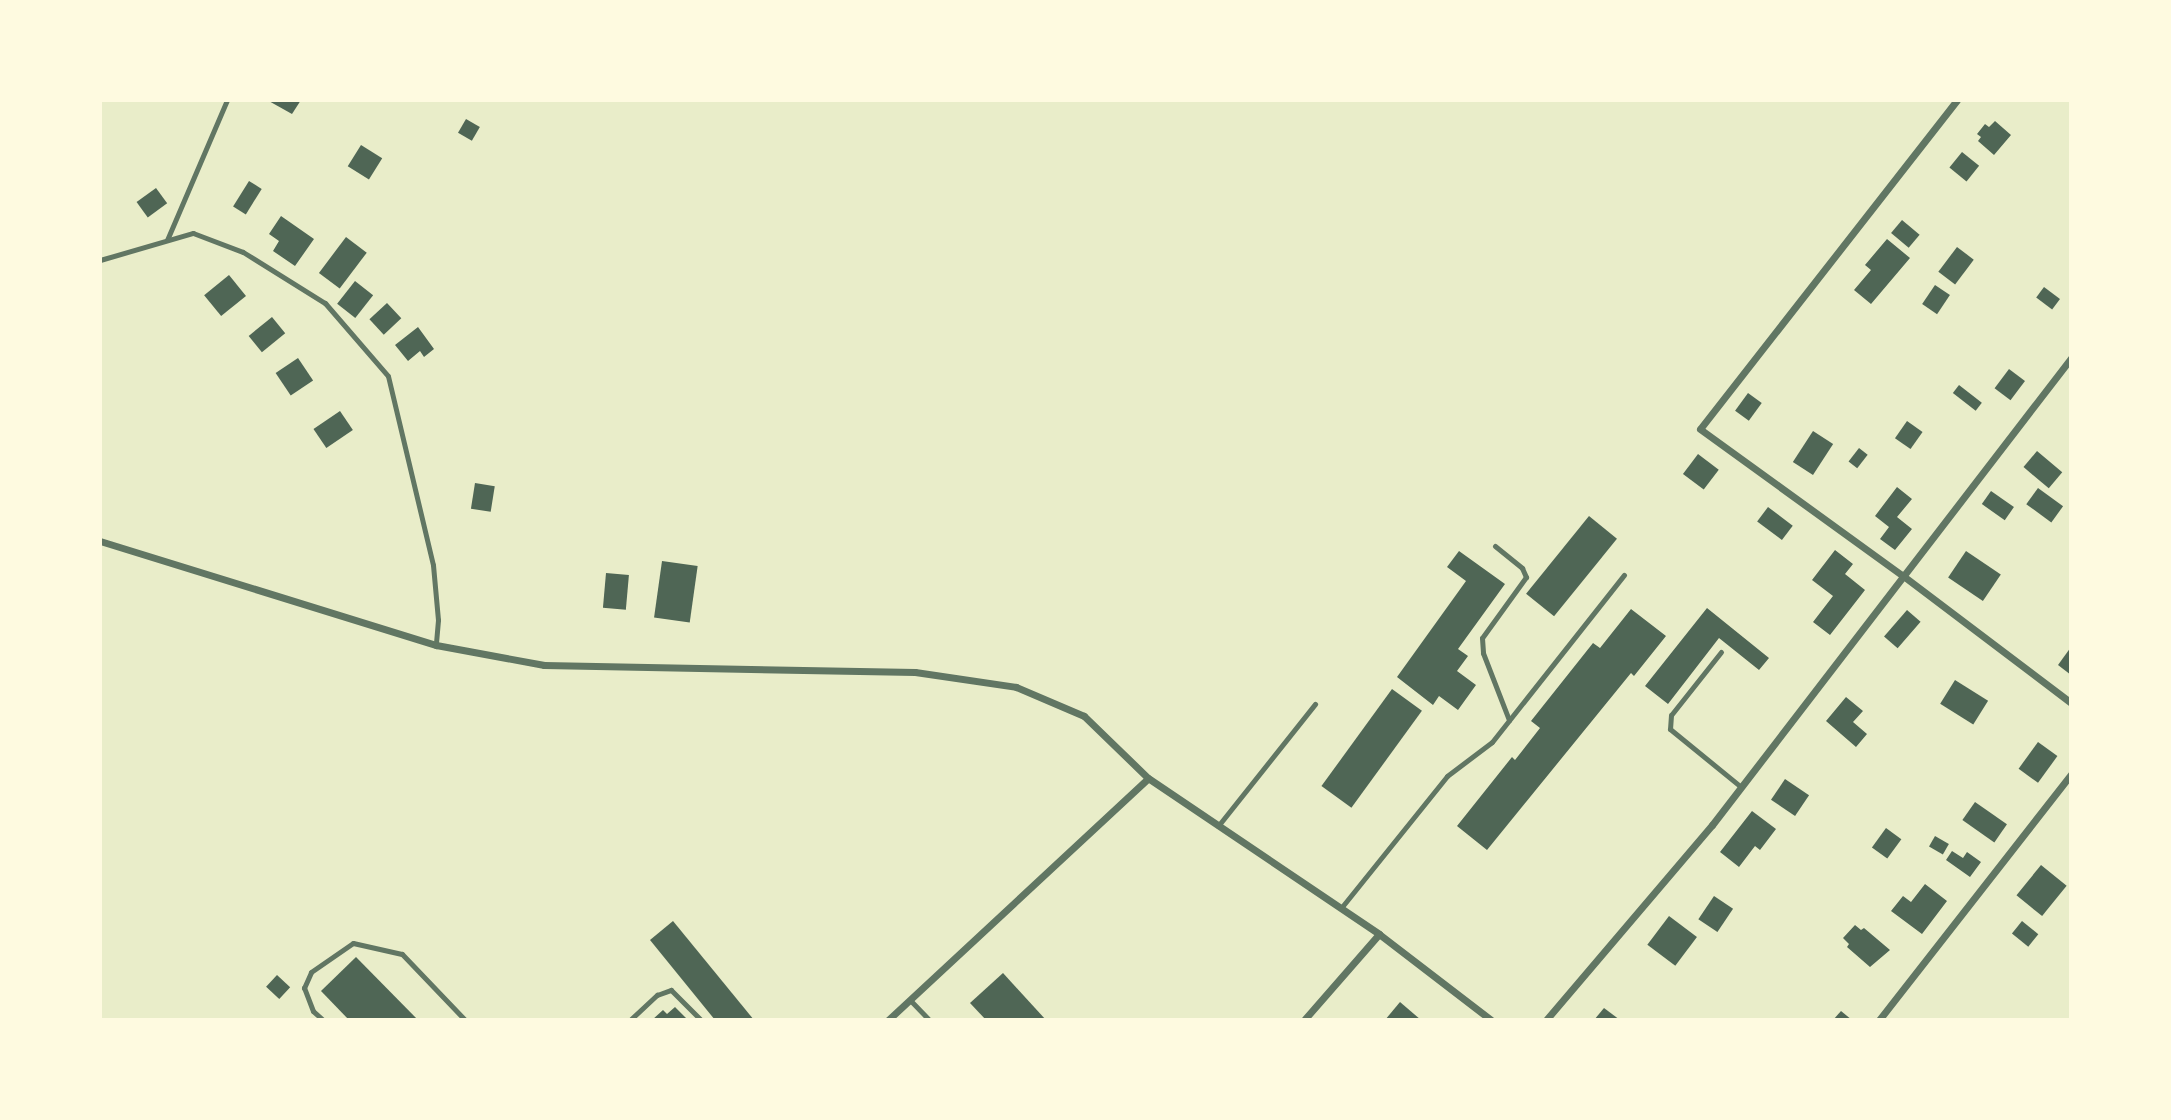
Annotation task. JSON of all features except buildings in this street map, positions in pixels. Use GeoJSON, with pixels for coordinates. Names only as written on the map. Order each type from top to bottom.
{"type":"FeatureCollection","features":[{"type":"Feature","properties":{"kind":"street"},"geometry":{"type":"LineString","coordinates":[[1957,100],[1700,429],[1902,575],[2071,703]]}},
{"type":"Feature","properties":{"kind":"street"},"geometry":{"type":"LineString","coordinates":[[1546,1020],[1741,787],[2071,358]]}},
{"type":"Feature","properties":{"kind":"street"},"geometry":{"type":"LineString","coordinates":[[100,541],[436,645],[544,665],[915,672],[1016,687],[1084,716],[1148,778],[1379,934],[1491,1020]]}},
{"type":"Feature","properties":{"kind":"street"},"geometry":{"type":"LineString","coordinates":[[1878,1020],[2071,774]]}},
{"type":"Feature","properties":{"kind":"street"},"geometry":{"type":"LineString","coordinates":[[888,1020],[1148,778]]}},
{"type":"Feature","properties":{"kind":"street"},"geometry":{"type":"LineString","coordinates":[[1304,1020],[1379,934]]}},
{"type":"Feature","properties":{"kind":"lane"},"geometry":{"type":"LineString","coordinates":[[167,240],[227,100]]}},
{"type":"Feature","properties":{"kind":"lane"},"geometry":{"type":"LineString","coordinates":[[100,260],[193,233],[243,252],[325,303],[388,376],[433,565],[438,620],[436,645]]}},
{"type":"Feature","properties":{"kind":"lane"},"geometry":{"type":"LineString","coordinates":[[1495,546],[1522,568],[1526,577],[1482,638],[1483,653],[1509,720]]}},
{"type":"Feature","properties":{"kind":"lane"},"geometry":{"type":"LineString","coordinates":[[1341,908],[1447,776],[1492,742],[1624,575]]}},
{"type":"Feature","properties":{"kind":"lane"},"geometry":{"type":"LineString","coordinates":[[1721,652],[1671,715],[1670,729],[1741,787]]}},
{"type":"Feature","properties":{"kind":"lane"},"geometry":{"type":"LineString","coordinates":[[1218,825],[1315,704]]}},
{"type":"Feature","properties":{"kind":"lane"},"geometry":{"type":"LineString","coordinates":[[323,1020],[313,1011],[304,988],[311,972],[353,943],[402,954],[465,1020]]}},
{"type":"Feature","properties":{"kind":"lane"},"geometry":{"type":"LineString","coordinates":[[630,1020],[657,995],[671,990],[701,1020]]}},
{"type":"Feature","properties":{"kind":"lane"},"geometry":{"type":"LineString","coordinates":[[910,1000],[929,1020]]}}]}
